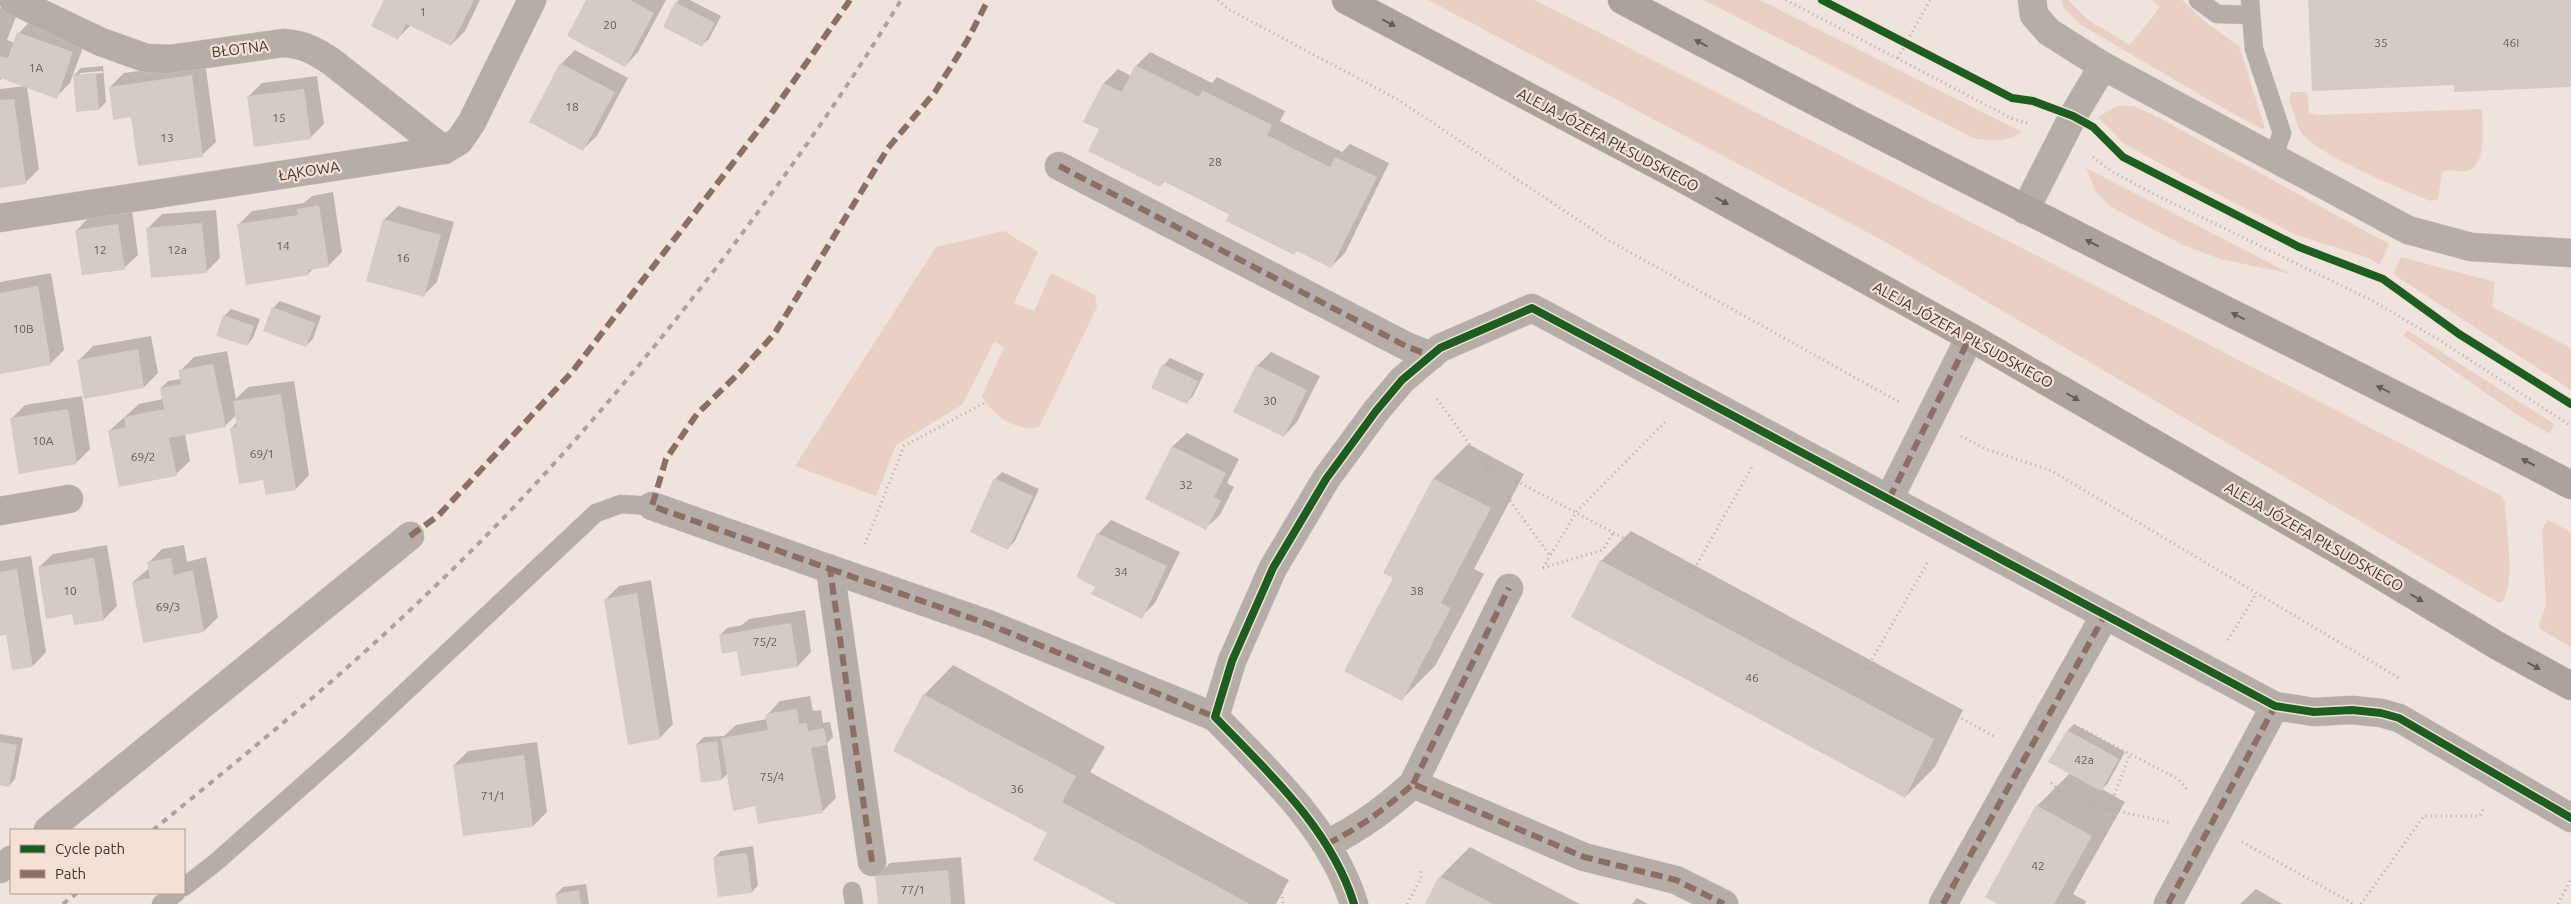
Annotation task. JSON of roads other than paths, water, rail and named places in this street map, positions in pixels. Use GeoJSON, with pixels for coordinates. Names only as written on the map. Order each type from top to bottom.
{"type":"FeatureCollection","features":[{"type":"Feature","properties":{"kind":"main road","name":"ALEJA JÓZEFA PIŁSUDSKIEGO"},"geometry":{"type":"LineString","coordinates":[[1346,0],[1688,182],[1970,337],[2345,554],[2498,646],[2571,686]]}},
{"type":"Feature","properties":{"kind":"main road"},"geometry":{"type":"LineString","coordinates":[[1622,0],[1744,66],[2025,210],[2447,420],[2571,485]]}},
{"type":"Feature","properties":{"kind":"street","name":"BŁOTNA"},"geometry":{"type":"LineString","coordinates":[[13,0],[101,42],[146,58],[170,59],[283,43],[298,44],[315,51],[332,62],[444,150]]}},
{"type":"Feature","properties":{"kind":"street","name":"ŁĄKOWA"},"geometry":{"type":"LineString","coordinates":[[0,218],[444,150],[459,141],[472,122],[532,0]]}},
{"type":"Feature","properties":{"kind":"street"},"geometry":{"type":"LineString","coordinates":[[2032,0],[2034,15],[2049,32],[2103,66],[2408,230],[2471,247],[2571,254]]}},
{"type":"Feature","properties":{"kind":"street"},"geometry":{"type":"LineString","coordinates":[[2025,210],[2061,138],[2103,66]]}},
{"type":"Feature","properties":{"kind":"street"},"geometry":{"type":"LineString","coordinates":[[1059,166],[1406,346],[1431,356]]}},
{"type":"Feature","properties":{"kind":"street"},"geometry":{"type":"LineString","coordinates":[[1215,717],[1232,660],[1273,568],[1326,479],[1376,411],[1402,380],[1440,348],[1532,308],[2275,706],[2314,712],[2352,710],[2381,713],[2399,718],[2571,818]]}},
{"type":"Feature","properties":{"kind":"street"},"geometry":{"type":"LineString","coordinates":[[1889,499],[1970,337]]}},
{"type":"Feature","properties":{"kind":"street"},"geometry":{"type":"LineString","coordinates":[[0,511],[69,499]]}},
{"type":"Feature","properties":{"kind":"street"},"geometry":{"type":"LineString","coordinates":[[652,506],[988,624],[1215,717],[1292,801],[1327,844],[1349,886],[1354,904]]}},
{"type":"Feature","properties":{"kind":"street"},"geometry":{"type":"LineString","coordinates":[[49,829],[410,536]]}},
{"type":"Feature","properties":{"kind":"street"},"geometry":{"type":"LineString","coordinates":[[841,573],[872,862]]}},
{"type":"Feature","properties":{"kind":"street"},"geometry":{"type":"LineString","coordinates":[[1327,844],[1358,829],[1413,784],[1509,588]]}},
{"type":"Feature","properties":{"kind":"street"},"geometry":{"type":"LineString","coordinates":[[1943,904],[2105,615]]}},
{"type":"Feature","properties":{"kind":"street"},"geometry":{"type":"LineString","coordinates":[[2168,904],[2275,706]]}},
{"type":"Feature","properties":{"kind":"street"},"geometry":{"type":"LineString","coordinates":[[1413,784],[1584,857],[1676,880],[1724,904]]}},
{"type":"Feature","properties":{"kind":"street"},"geometry":{"type":"LineString","coordinates":[[0,869],[10,861]]}},
{"type":"Feature","properties":{"kind":"lane"},"geometry":{"type":"LineString","coordinates":[[2198,0],[2217,14],[2250,8],[2254,49],[2282,133],[2273,158]]}},
{"type":"Feature","properties":{"kind":"lane"},"geometry":{"type":"LineString","coordinates":[[185,886],[352,742],[596,512],[621,504],[652,506]]}},
{"type":"Feature","properties":{"kind":"lane"},"geometry":{"type":"LineString","coordinates":[[161,904],[175,894]]}},
{"type":"Feature","properties":{"kind":"railway"},"geometry":{"type":"LineString","coordinates":[[154,829],[361,656],[468,554],[587,427],[697,293],[777,187],[862,63],[901,0]]}},
{"type":"Feature","properties":{"kind":"railway"},"geometry":{"type":"LineString","coordinates":[[63,904],[76,894]]}}]}
